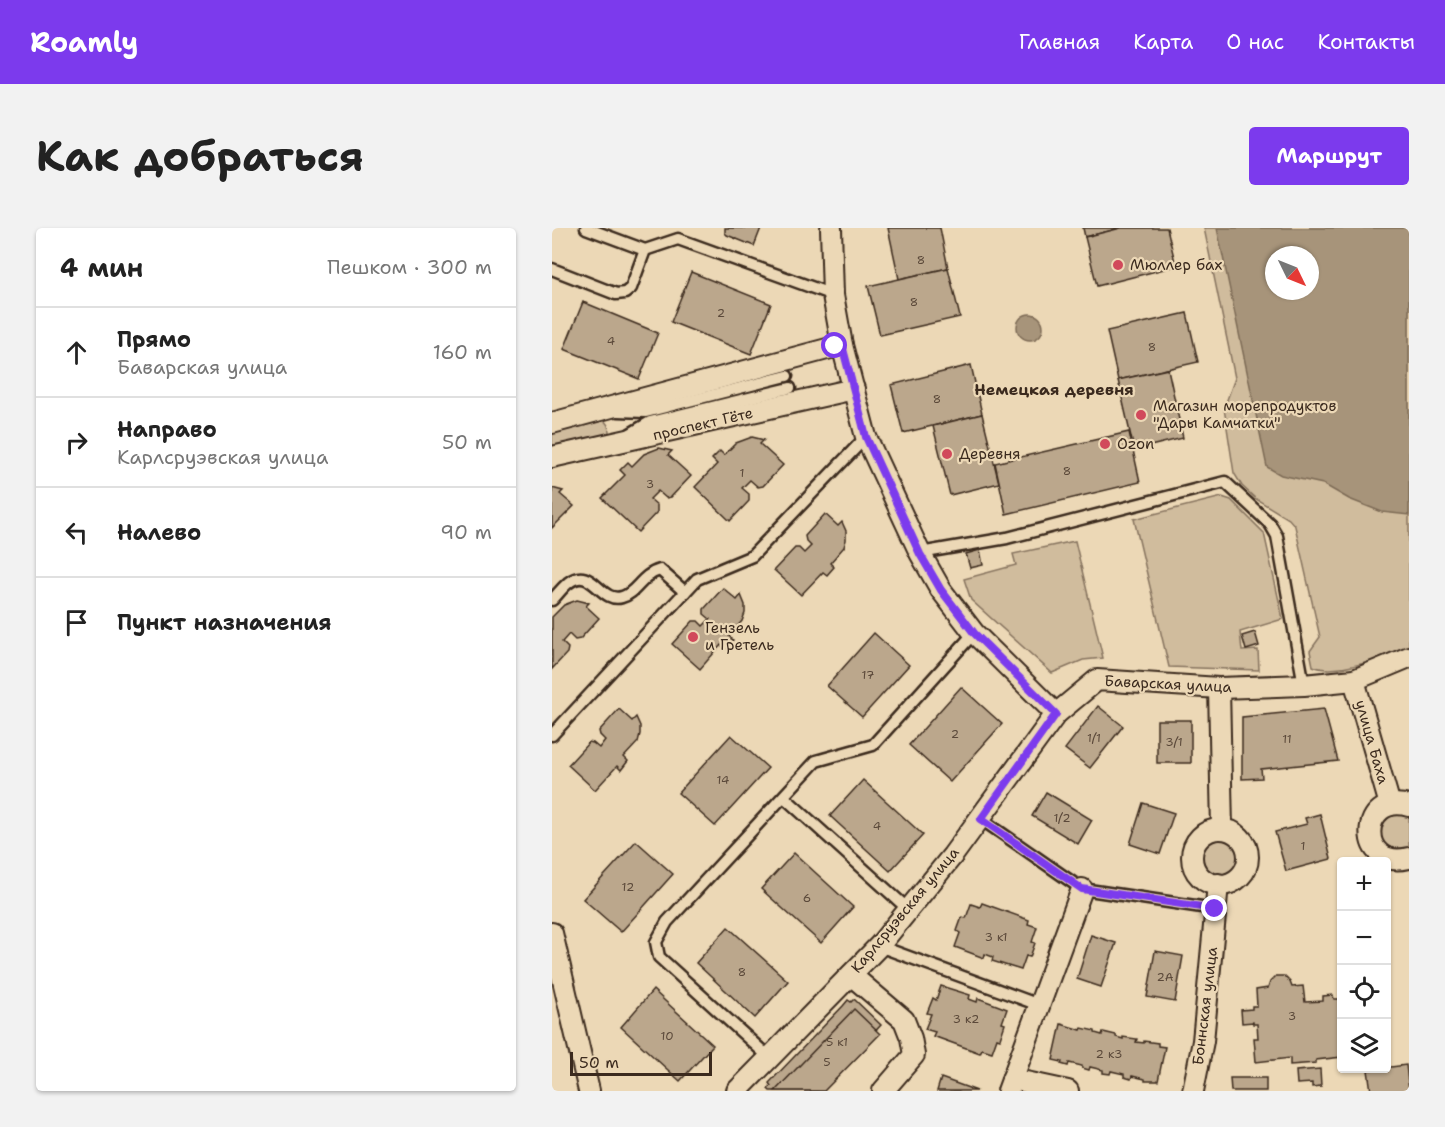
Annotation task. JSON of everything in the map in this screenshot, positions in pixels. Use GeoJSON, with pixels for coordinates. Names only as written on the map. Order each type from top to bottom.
{"type":"FeatureCollection","features":[{"type":"Feature","properties":{"kind":"street"},"geometry":{"type":"LineString","coordinates":[[831,228],[833,295],[842,345],[866,437],[920,554],[941,590],[974,633],[1056,714]]}},
{"type":"Feature","properties":{"kind":"street"},"geometry":{"type":"LineString","coordinates":[[552,423],[842,345]]}},
{"type":"Feature","properties":{"kind":"street","name":"проспект Гёте"},"geometry":{"type":"LineString","coordinates":[[552,457],[854,389]]}},
{"type":"Feature","properties":{"kind":"street","name":"Баварская улица"},"geometry":{"type":"LineString","coordinates":[[1056,714],[1096,680],[1219,688],[1304,685],[1354,680],[1409,657]]}},
{"type":"Feature","properties":{"kind":"street","name":"улица Баха"},"geometry":{"type":"LineString","coordinates":[[1354,680],[1400,806]]}},
{"type":"Feature","properties":{"kind":"street"},"geometry":{"type":"LineString","coordinates":[[1219,688],[1222,829]]}},
{"type":"Feature","properties":{"kind":"street","name":"Карлсруэвская улица"},"geometry":{"type":"LineString","coordinates":[[737,1091],[879,946],[981,819],[1056,714]]}},
{"type":"Feature","properties":{"kind":"street"},"geometry":{"type":"LineString","coordinates":[[1400,806],[1382,809],[1371,823],[1369,832],[1376,850],[1391,860],[1409,858]]}},
{"type":"Feature","properties":{"kind":"street"},"geometry":{"type":"LineString","coordinates":[[1222,829],[1239,836],[1248,851],[1248,861],[1240,877],[1232,882],[1218,884],[1205,880],[1198,874],[1192,857],[1193,848],[1198,840],[1213,830],[1222,829]]}},
{"type":"Feature","properties":{"kind":"street","name":"Боннская улица"},"geometry":{"type":"LineString","coordinates":[[1193,1091],[1203,1041],[1218,884]]}},
{"type":"Feature","properties":{"kind":"street"},"geometry":{"type":"LineString","coordinates":[[1068,1091],[1010,1085],[1082,889]]}},
{"type":"Feature","properties":{"kind":"street"},"geometry":{"type":"LineString","coordinates":[[552,933],[589,1091]]}},
{"type":"Feature","properties":{"kind":"street"},"geometry":{"type":"LineString","coordinates":[[850,975],[904,1020],[911,1038],[914,1055],[883,1091]]}},
{"type":"Feature","properties":{"kind":"lane"},"geometry":{"type":"LineString","coordinates":[[586,228],[645,250],[678,239],[833,295]]}},
{"type":"Feature","properties":{"kind":"lane"},"geometry":{"type":"LineString","coordinates":[[552,270],[616,294],[625,293],[631,288],[645,250]]}},
{"type":"Feature","properties":{"kind":"lane"},"geometry":{"type":"LineString","coordinates":[[601,410],[646,412],[787,376]]}},
{"type":"Feature","properties":{"kind":"lane"},"geometry":{"type":"LineString","coordinates":[[611,445],[650,422],[790,388]]}},
{"type":"Feature","properties":{"kind":"lane"},"geometry":{"type":"LineString","coordinates":[[552,735],[697,579],[752,556],[866,437]]}},
{"type":"Feature","properties":{"kind":"lane"},"geometry":{"type":"LineString","coordinates":[[920,554],[1007,538],[1225,482],[1270,524],[1277,536],[1304,685]]}},
{"type":"Feature","properties":{"kind":"lane"},"geometry":{"type":"LineString","coordinates":[[552,600],[569,582],[578,578],[591,580],[608,597],[620,598],[628,594],[649,573],[660,570],[685,592]]}},
{"type":"Feature","properties":{"kind":"lane"},"geometry":{"type":"LineString","coordinates":[[770,1058],[659,957],[656,942],[666,922],[816,761],[873,745],[974,633]]}},
{"type":"Feature","properties":{"kind":"lane"},"geometry":{"type":"LineString","coordinates":[[784,797],[909,910]]}},
{"type":"Feature","properties":{"kind":"lane"},"geometry":{"type":"LineString","coordinates":[[981,819],[1082,889],[1215,909]]}},
{"type":"Feature","properties":{"kind":"lane"},"geometry":{"type":"LineString","coordinates":[[879,946],[1040,1005]]}},
{"type":"Feature","properties":{"kind":"shaded area"},"geometry":{"type":"Polygon","coordinates":[[[1204,228],[1409,228],[1409,647],[1388,656],[1347,667],[1334,669],[1313,666],[1310,651],[1320,637],[1295,526],[1289,519],[1256,499],[1242,486],[1234,473],[1224,408],[1235,378],[1204,228]]]}},
{"type":"Feature","properties":{"kind":"shaded area"},"geometry":{"type":"Polygon","coordinates":[[[1217,228],[1409,228],[1409,515],[1382,512],[1349,499],[1323,484],[1281,475],[1267,467],[1217,228]]]}},
{"type":"Feature","properties":{"kind":"shaded area"},"geometry":{"type":"Polygon","coordinates":[[[1030,314],[1039,318],[1043,327],[1039,336],[1030,340],[1021,336],[1017,327],[1021,318],[1030,314]]]}},
{"type":"Feature","properties":{"kind":"shaded area"},"geometry":{"type":"Polygon","coordinates":[[[600,419],[608,425],[609,434],[552,450],[552,432],[600,419]]]}},
{"type":"Feature","properties":{"kind":"shaded area"},"geometry":{"type":"Polygon","coordinates":[[[1222,497],[1231,500],[1264,533],[1283,619],[1240,632],[1242,651],[1258,650],[1259,670],[1169,667],[1134,519],[1222,497]]]}},
{"type":"Feature","properties":{"kind":"shaded area"},"geometry":{"type":"Polygon","coordinates":[[[1075,541],[1103,658],[1083,660],[1052,673],[971,600],[964,579],[1016,565],[1013,554],[1075,541]]]}},
{"type":"Feature","properties":{"kind":"shaded area"},"geometry":{"type":"Polygon","coordinates":[[[1395,813],[1409,817],[1409,847],[1400,850],[1386,846],[1380,834],[1381,826],[1386,819],[1395,813]]]}},
{"type":"Feature","properties":{"kind":"shaded area"},"geometry":{"type":"Polygon","coordinates":[[[1220,837],[1233,843],[1239,856],[1233,869],[1220,875],[1207,869],[1201,856],[1207,843],[1220,837]]]}},
{"type":"Feature","properties":{"kind":"building"},"geometry":{"type":"Polygon","coordinates":[[[725,228],[761,228],[754,246],[727,235],[725,228]]]}},
{"type":"Feature","properties":{"kind":"building"},"geometry":{"type":"Polygon","coordinates":[[[888,228],[940,228],[948,268],[899,279],[888,228]]]}},
{"type":"Feature","properties":{"kind":"building"},"geometry":{"type":"Polygon","coordinates":[[[1083,228],[1121,228],[1085,237],[1083,228]]]}},
{"type":"Feature","properties":{"kind":"building"},"geometry":{"type":"Polygon","coordinates":[[[1121,228],[1167,228],[1176,266],[1097,286],[1085,237],[1121,228]]]}},
{"type":"Feature","properties":{"kind":"building"},"geometry":{"type":"Polygon","coordinates":[[[948,268],[960,317],[880,335],[868,286],[948,268]]]}},
{"type":"Feature","properties":{"kind":"building"},"geometry":{"type":"Polygon","coordinates":[[[691,272],[771,304],[751,354],[671,322],[691,272]]]}},
{"type":"Feature","properties":{"kind":"building"},"geometry":{"type":"Polygon","coordinates":[[[583,302],[658,333],[639,379],[564,349],[583,302]]]}},
{"type":"Feature","properties":{"kind":"building"},"geometry":{"type":"Polygon","coordinates":[[[1187,313],[1198,362],[1118,380],[1107,331],[1187,313]]]}},
{"type":"Feature","properties":{"kind":"building"},"geometry":{"type":"Polygon","coordinates":[[[971,365],[982,414],[903,433],[891,385],[971,365]]]}},
{"type":"Feature","properties":{"kind":"building"},"geometry":{"type":"Polygon","coordinates":[[[1168,369],[1183,438],[1134,450],[1118,380],[1168,369]]]}},
{"type":"Feature","properties":{"kind":"building"},"geometry":{"type":"Polygon","coordinates":[[[982,414],[999,483],[950,495],[933,426],[982,414]]]}},
{"type":"Feature","properties":{"kind":"building"},"geometry":{"type":"Polygon","coordinates":[[[1129,432],[1140,482],[1006,514],[995,463],[1129,432]]]}},
{"type":"Feature","properties":{"kind":"building"},"geometry":{"type":"Polygon","coordinates":[[[752,437],[764,440],[760,444],[783,465],[763,486],[758,487],[750,480],[742,488],[749,494],[749,501],[730,521],[695,487],[717,464],[712,459],[720,451],[724,455],[736,443],[752,437]]]}},
{"type":"Feature","properties":{"kind":"building"},"geometry":{"type":"Polygon","coordinates":[[[659,448],[672,451],[668,455],[691,476],[671,497],[666,498],[658,491],[650,499],[657,505],[657,512],[638,532],[602,498],[625,475],[620,470],[628,462],[632,466],[644,454],[659,448]]]}},
{"type":"Feature","properties":{"kind":"building"},"geometry":{"type":"Polygon","coordinates":[[[552,488],[563,491],[560,494],[574,506],[552,528],[552,488]]]}},
{"type":"Feature","properties":{"kind":"building"},"geometry":{"type":"Polygon","coordinates":[[[825,514],[838,526],[842,522],[846,531],[844,547],[830,563],[834,567],[827,575],[823,572],[801,595],[774,570],[795,548],[799,548],[804,553],[811,546],[805,536],[825,514]]]}},
{"type":"Feature","properties":{"kind":"building"},"geometry":{"type":"Polygon","coordinates":[[[980,550],[983,565],[970,568],[966,554],[980,550]]]}},
{"type":"Feature","properties":{"kind":"building"},"geometry":{"type":"Polygon","coordinates":[[[723,588],[737,600],[741,595],[745,613],[742,621],[729,636],[733,640],[725,649],[721,645],[700,669],[672,644],[693,621],[698,621],[703,626],[710,619],[704,614],[704,609],[723,588]]]}},
{"type":"Feature","properties":{"kind":"building"},"geometry":{"type":"Polygon","coordinates":[[[577,600],[589,603],[586,606],[599,618],[580,639],[575,640],[569,634],[562,642],[568,648],[567,653],[552,669],[552,617],[564,605],[577,600]]]}},
{"type":"Feature","properties":{"kind":"building"},"geometry":{"type":"Polygon","coordinates":[[[1255,632],[1259,646],[1246,650],[1242,636],[1255,632]]]}},
{"type":"Feature","properties":{"kind":"building"},"geometry":{"type":"Polygon","coordinates":[[[874,633],[909,665],[862,717],[827,686],[874,633]]]}},
{"type":"Feature","properties":{"kind":"building"},"geometry":{"type":"Polygon","coordinates":[[[961,687],[1002,724],[950,782],[909,745],[961,687]]]}},
{"type":"Feature","properties":{"kind":"building"},"geometry":{"type":"Polygon","coordinates":[[[1098,706],[1123,726],[1090,768],[1065,749],[1098,706]]]}},
{"type":"Feature","properties":{"kind":"building"},"geometry":{"type":"Polygon","coordinates":[[[619,709],[632,721],[636,717],[640,726],[638,742],[624,757],[628,761],[621,770],[617,766],[595,790],[568,765],[589,742],[599,748],[605,740],[599,731],[619,709]]]}},
{"type":"Feature","properties":{"kind":"building"},"geometry":{"type":"Polygon","coordinates":[[[1324,709],[1338,761],[1261,769],[1262,778],[1242,779],[1242,717],[1324,709]]]}},
{"type":"Feature","properties":{"kind":"building"},"geometry":{"type":"Polygon","coordinates":[[[1157,720],[1191,720],[1191,763],[1157,763],[1157,720]]]}},
{"type":"Feature","properties":{"kind":"building"},"geometry":{"type":"Polygon","coordinates":[[[731,735],[768,768],[715,826],[678,793],[731,735]]]}},
{"type":"Feature","properties":{"kind":"building"},"geometry":{"type":"Polygon","coordinates":[[[863,780],[923,835],[890,871],[830,816],[863,780]]]}},
{"type":"Feature","properties":{"kind":"building"},"geometry":{"type":"Polygon","coordinates":[[[1046,792],[1092,820],[1078,844],[1032,816],[1046,792]]]}},
{"type":"Feature","properties":{"kind":"building"},"geometry":{"type":"Polygon","coordinates":[[[1143,803],[1174,813],[1160,854],[1130,844],[1143,803]]]}},
{"type":"Feature","properties":{"kind":"building"},"geometry":{"type":"Polygon","coordinates":[[[1320,814],[1331,859],[1286,871],[1275,832],[1307,824],[1305,818],[1320,814]]]}},
{"type":"Feature","properties":{"kind":"building"},"geometry":{"type":"Polygon","coordinates":[[[636,841],[673,874],[621,932],[583,899],[636,841]]]}},
{"type":"Feature","properties":{"kind":"building"},"geometry":{"type":"Polygon","coordinates":[[[794,853],[853,907],[821,943],[761,889],[794,853]]]}},
{"type":"Feature","properties":{"kind":"building"},"geometry":{"type":"Polygon","coordinates":[[[982,903],[1029,920],[1028,924],[1037,927],[1030,957],[1026,956],[1021,970],[992,961],[993,957],[985,954],[984,958],[955,947],[962,917],[966,918],[971,904],[980,907],[982,903]]]}},
{"type":"Feature","properties":{"kind":"building"},"geometry":{"type":"Polygon","coordinates":[[[728,927],[788,981],[755,1018],[696,963],[728,927]]]}},
{"type":"Feature","properties":{"kind":"building"},"geometry":{"type":"Polygon","coordinates":[[[1091,935],[1116,943],[1101,987],[1077,979],[1091,935]]]}},
{"type":"Feature","properties":{"kind":"building"},"geometry":{"type":"Polygon","coordinates":[[[1155,951],[1183,956],[1175,1002],[1147,997],[1155,951]]]}},
{"type":"Feature","properties":{"kind":"building"},"geometry":{"type":"Polygon","coordinates":[[[1276,976],[1284,976],[1292,987],[1303,986],[1305,1002],[1323,1001],[1323,996],[1333,995],[1334,999],[1337,999],[1337,1058],[1316,1060],[1316,1063],[1290,1065],[1290,1058],[1256,1062],[1254,1038],[1258,1038],[1257,1024],[1242,1023],[1241,1010],[1257,1006],[1256,990],[1268,988],[1276,976]]]}},
{"type":"Feature","properties":{"kind":"building"},"geometry":{"type":"Polygon","coordinates":[[[941,986],[970,995],[969,999],[977,1002],[978,998],[1007,1009],[1000,1039],[997,1038],[992,1052],[982,1049],[980,1053],[933,1036],[935,1032],[925,1029],[931,1014],[927,1013],[933,998],[936,1000],[941,986]]]}},
{"type":"Feature","properties":{"kind":"building"},"geometry":{"type":"Polygon","coordinates":[[[653,990],[713,1045],[680,1081],[621,1027],[653,990]]]}},
{"type":"Feature","properties":{"kind":"building"},"geometry":{"type":"Polygon","coordinates":[[[854,999],[881,1025],[852,1056],[843,1060],[828,1075],[829,1079],[818,1091],[770,1091],[769,1083],[848,1000],[851,1002],[854,999]]]}},
{"type":"Feature","properties":{"kind":"building"},"geometry":{"type":"Polygon","coordinates":[[[854,1009],[880,1034],[824,1091],[775,1091],[854,1009]]]}},
{"type":"Feature","properties":{"kind":"building"},"geometry":{"type":"Polygon","coordinates":[[[1061,1024],[1081,1030],[1082,1028],[1095,1031],[1102,1035],[1103,1032],[1123,1039],[1123,1037],[1137,1039],[1136,1042],[1158,1043],[1158,1046],[1165,1047],[1158,1081],[1145,1081],[1145,1079],[1132,1076],[1131,1079],[1124,1077],[1124,1074],[1111,1071],[1110,1074],[1103,1073],[1103,1070],[1090,1067],[1089,1070],[1069,1063],[1068,1066],[1053,1060],[1061,1024]]]}},
{"type":"Feature","properties":{"kind":"building"},"geometry":{"type":"Polygon","coordinates":[[[1406,1065],[1409,1091],[1371,1091],[1368,1073],[1391,1073],[1391,1067],[1406,1065]]]}},
{"type":"Feature","properties":{"kind":"building"},"geometry":{"type":"Polygon","coordinates":[[[1320,1069],[1321,1086],[1312,1087],[1312,1083],[1297,1084],[1296,1071],[1320,1069]]]}},
{"type":"Feature","properties":{"kind":"building"},"geometry":{"type":"Polygon","coordinates":[[[941,1078],[977,1091],[937,1091],[941,1078]]]}},
{"type":"Feature","properties":{"kind":"building"},"geometry":{"type":"Polygon","coordinates":[[[1230,1078],[1266,1078],[1266,1091],[1231,1091],[1230,1078]]]}},
{"type":"Feature","properties":{"kind":"place","name":"Мюллер бах"},"geometry":{"type":"Point","coordinates":[1118,265]}},
{"type":"Feature","properties":{"kind":"place","name":"Магазин морепродуктов \"Дары Камчатки\""},"geometry":{"type":"Point","coordinates":[1141,415]}},
{"type":"Feature","properties":{"kind":"place","name":"Ozon"},"geometry":{"type":"Point","coordinates":[1105,444]}},
{"type":"Feature","properties":{"kind":"place","name":"Деревня"},"geometry":{"type":"Point","coordinates":[947,454]}},
{"type":"Feature","properties":{"kind":"place","name":"Гензель и Гретель"},"geometry":{"type":"Point","coordinates":[693,637]}},
{"type":"Feature","properties":{"kind":"district","name":"Немецкая деревня"},"geometry":{"type":"Point","coordinates":[1054,389]}},
{"type":"Feature","properties":{"kind":"route"},"geometry":{"type":"LineString","coordinates":[[835,346],[842,345],[866,437],[920,554],[941,590],[974,633],[1056,714],[981,819],[1082,889],[1215,909]]}}]}
